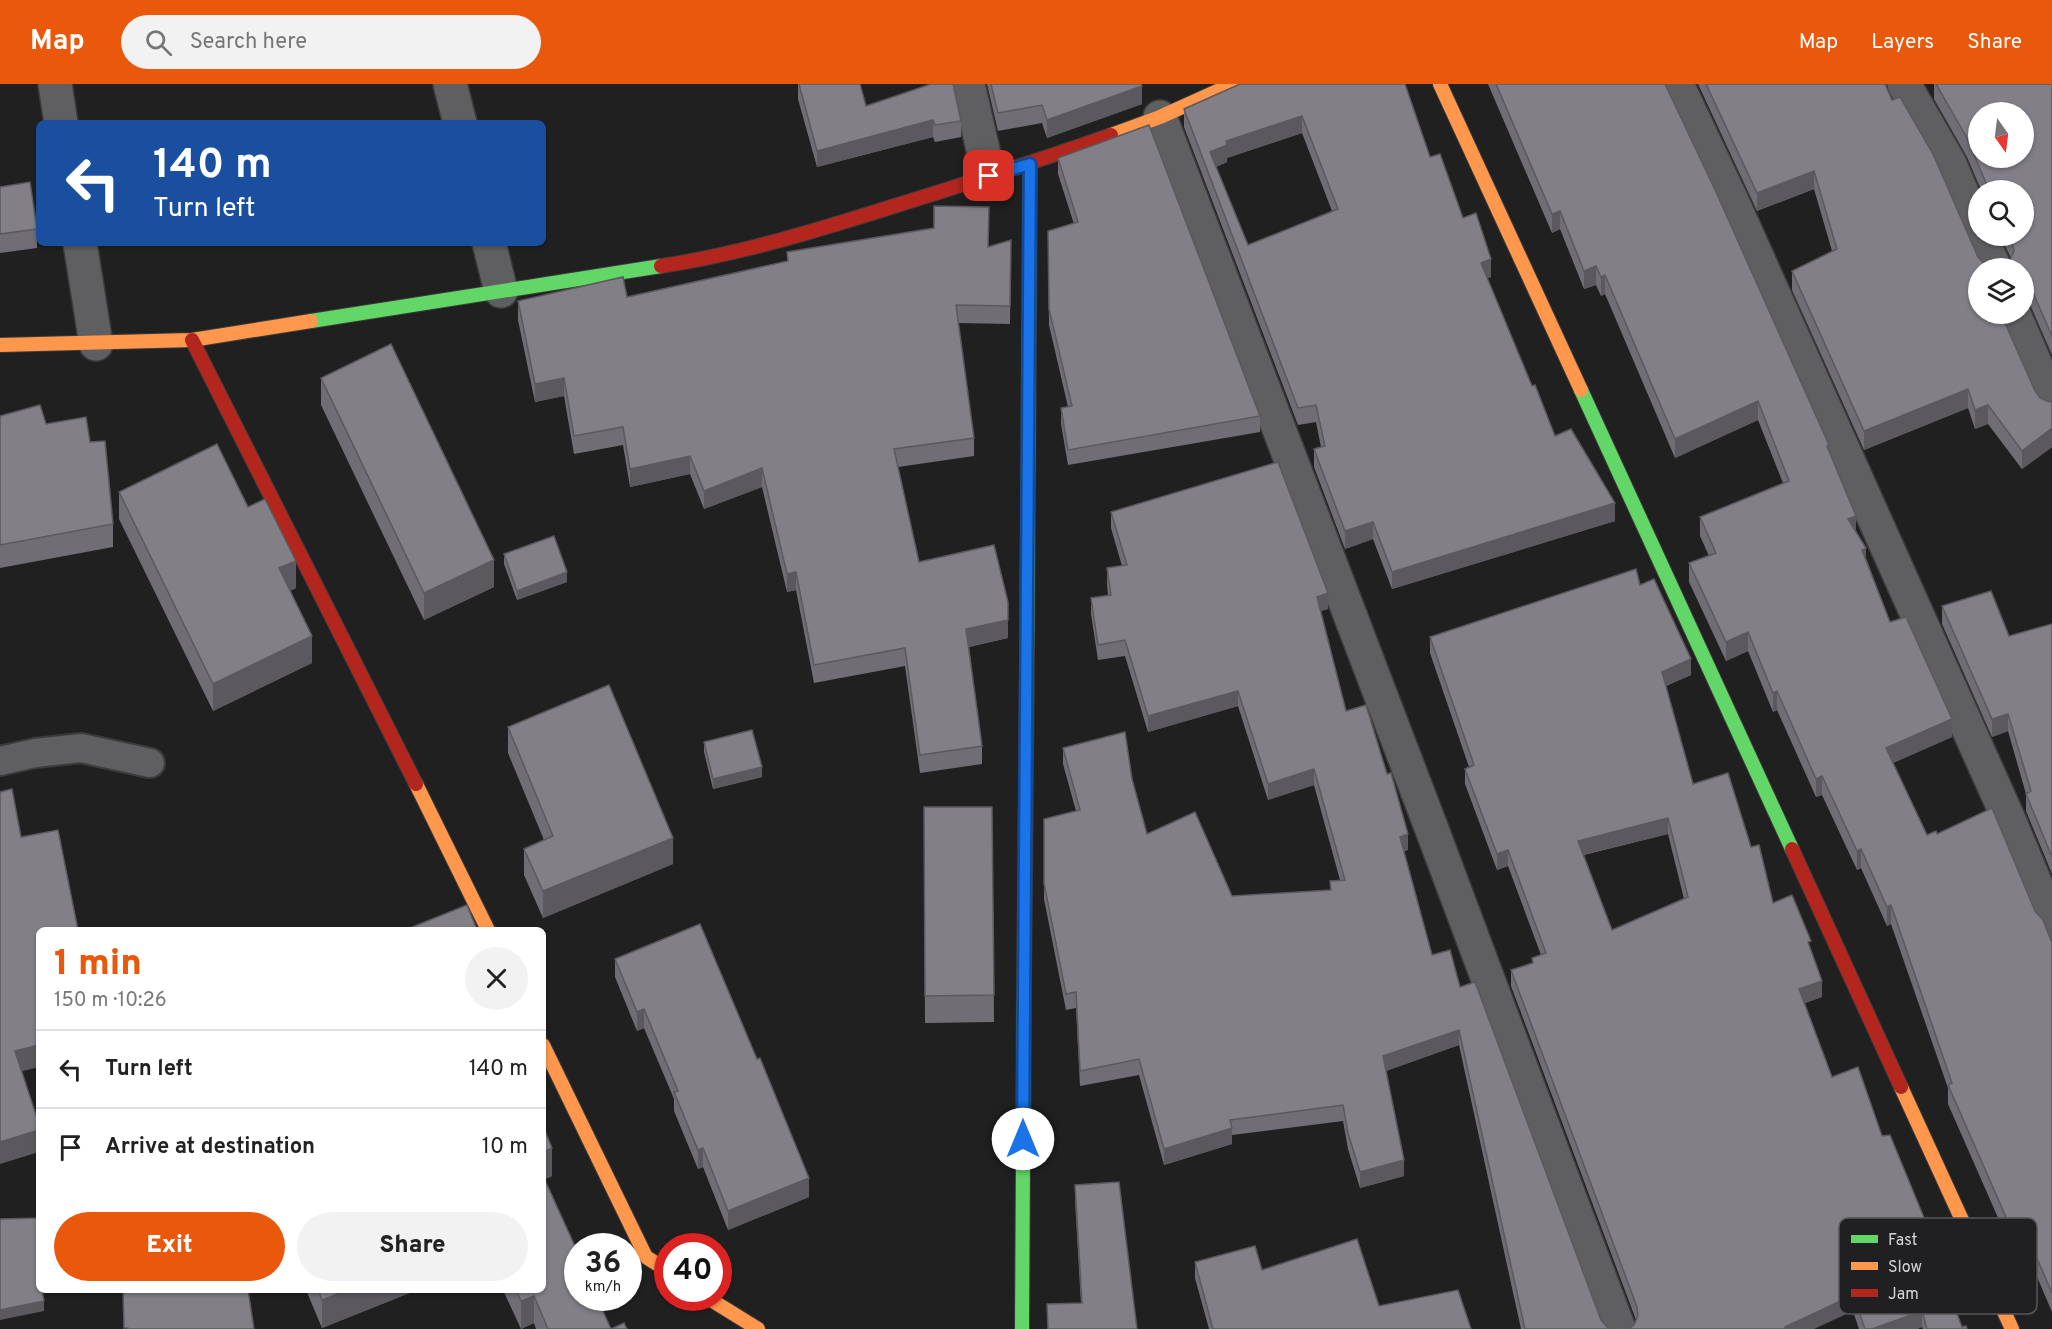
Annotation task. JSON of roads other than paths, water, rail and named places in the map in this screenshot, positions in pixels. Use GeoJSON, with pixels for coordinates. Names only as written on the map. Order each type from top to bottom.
{"type":"FeatureCollection","features":[{"type":"Feature","properties":{"kind":"main road"},"geometry":{"type":"LineString","coordinates":[[0,345],[192,340],[713,258],[791,238],[1030,164],[1160,117],[1233,84]]}},
{"type":"Feature","properties":{"kind":"main road"},"geometry":{"type":"LineString","coordinates":[[1440,84],[1961,1218]]}},
{"type":"Feature","properties":{"kind":"main road"},"geometry":{"type":"LineString","coordinates":[[1022,1329],[1030,164]]}},
{"type":"Feature","properties":{"kind":"main road"},"geometry":{"type":"LineString","coordinates":[[192,340],[487,927]]}},
{"type":"Feature","properties":{"kind":"main road"},"geometry":{"type":"LineString","coordinates":[[546,1051],[646,1257],[654,1262]]}},
{"type":"Feature","properties":{"kind":"main road"},"geometry":{"type":"LineString","coordinates":[[729,1311],[758,1329]]}},
{"type":"Feature","properties":{"kind":"main road"},"geometry":{"type":"LineString","coordinates":[[2005,1314],[2012,1329]]}},
{"type":"Feature","properties":{"kind":"street"},"geometry":{"type":"LineString","coordinates":[[55,84],[61,120]]}},
{"type":"Feature","properties":{"kind":"street"},"geometry":{"type":"LineString","coordinates":[[450,84],[459,120]]}},
{"type":"Feature","properties":{"kind":"street"},"geometry":{"type":"LineString","coordinates":[[968,84],[989,176]]}},
{"type":"Feature","properties":{"kind":"street"},"geometry":{"type":"LineString","coordinates":[[1677,84],[1733,203],[2005,811],[2052,923]]}},
{"type":"Feature","properties":{"kind":"street"},"geometry":{"type":"LineString","coordinates":[[1915,88],[1968,207]]}},
{"type":"Feature","properties":{"kind":"street"},"geometry":{"type":"LineString","coordinates":[[1160,117],[1431,827],[1619,1329]]}},
{"type":"Feature","properties":{"kind":"street"},"geometry":{"type":"LineString","coordinates":[[80,246],[96,344]]}},
{"type":"Feature","properties":{"kind":"street"},"geometry":{"type":"LineString","coordinates":[[490,246],[501,291]]}},
{"type":"Feature","properties":{"kind":"street"},"geometry":{"type":"LineString","coordinates":[[2018,324],[2052,402]]}},
{"type":"Feature","properties":{"kind":"lane"},"geometry":{"type":"LineString","coordinates":[[0,761],[35,753],[81,748],[150,763]]}}]}
